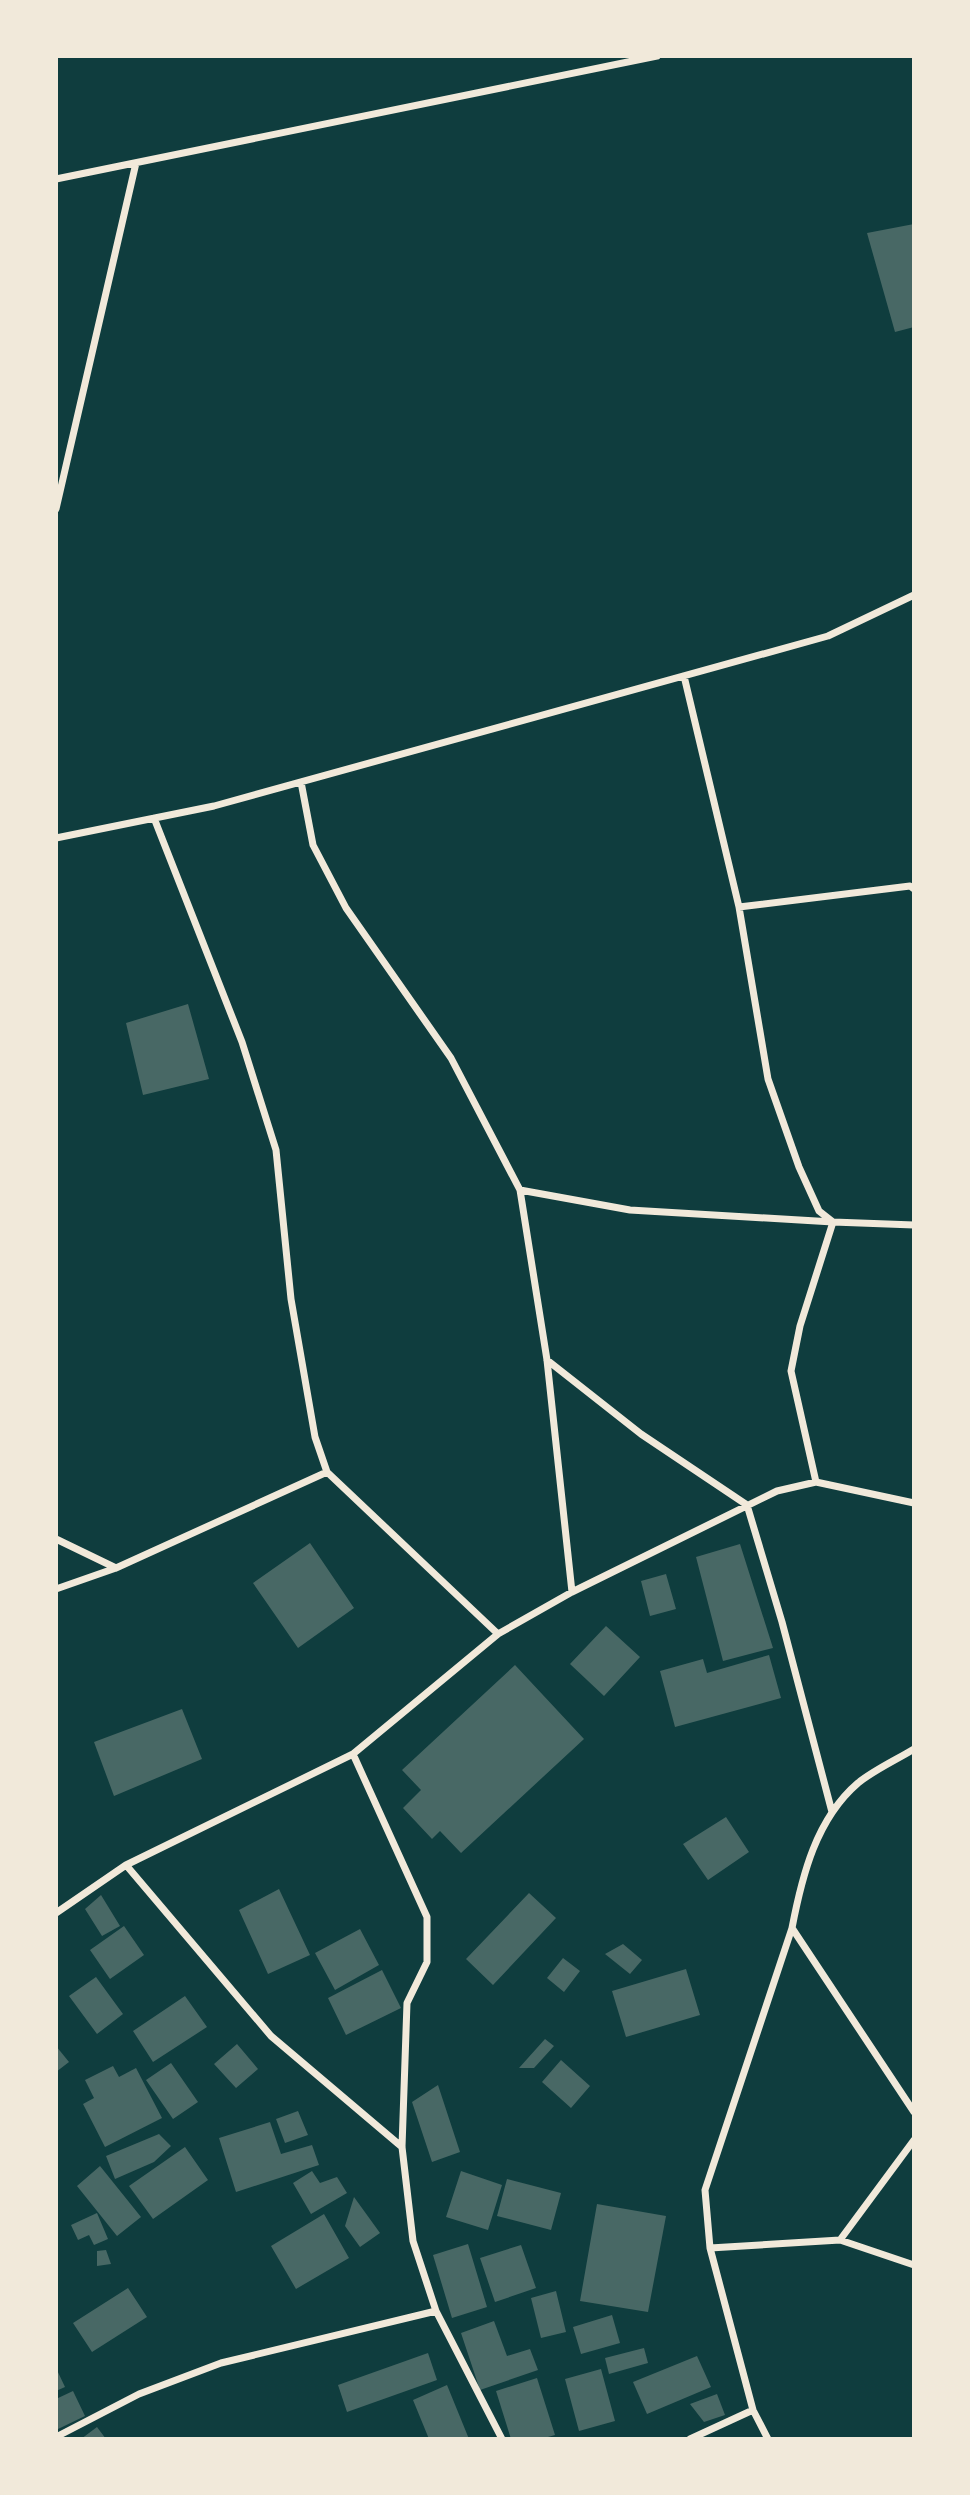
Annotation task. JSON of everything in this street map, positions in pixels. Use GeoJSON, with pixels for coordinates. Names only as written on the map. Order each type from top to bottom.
{"type":"FeatureCollection","features":[{"type":"Feature","properties":{"kind":"street"},"geometry":{"type":"LineString","coordinates":[[56,179],[657,56]]}},
{"type":"Feature","properties":{"kind":"street"},"geometry":{"type":"LineString","coordinates":[[56,509],[136,163]]}},
{"type":"Feature","properties":{"kind":"street"},"geometry":{"type":"LineString","coordinates":[[56,838],[214,806],[828,636],[914,595]]}},
{"type":"Feature","properties":{"kind":"street"},"geometry":{"type":"LineString","coordinates":[[684,676],[739,907],[768,1079],[799,1167],[819,1211],[833,1222]]}},
{"type":"Feature","properties":{"kind":"street"},"geometry":{"type":"LineString","coordinates":[[301,782],[313,845],[346,908],[451,1058],[520,1190],[547,1360],[572,1592]]}},
{"type":"Feature","properties":{"kind":"street"},"geometry":{"type":"LineString","coordinates":[[154,818],[242,1042],[276,1150],[292,1299],[315,1437],[327,1472],[498,1634]]}},
{"type":"Feature","properties":{"kind":"street"},"geometry":{"type":"LineString","coordinates":[[739,907],[911,886],[914,889]]}},
{"type":"Feature","properties":{"kind":"street"},"geometry":{"type":"LineString","coordinates":[[520,1190],[630,1210],[914,1224]]}},
{"type":"Feature","properties":{"kind":"street"},"geometry":{"type":"LineString","coordinates":[[816,1482],[791,1371],[800,1326],[833,1222]]}},
{"type":"Feature","properties":{"kind":"street"},"geometry":{"type":"LineString","coordinates":[[547,1360],[641,1434],[747,1505],[782,1622],[832,1812]]}},
{"type":"Feature","properties":{"kind":"street"},"geometry":{"type":"LineString","coordinates":[[56,1589],[116,1567],[327,1472]]}},
{"type":"Feature","properties":{"kind":"street"},"geometry":{"type":"LineString","coordinates":[[56,1913],[126,1865],[353,1755],[498,1634],[572,1592],[747,1505],[777,1491],[816,1482],[914,1503]]}},
{"type":"Feature","properties":{"kind":"street"},"geometry":{"type":"LineString","coordinates":[[56,1539],[116,1567]]}},
{"type":"Feature","properties":{"kind":"street"},"geometry":{"type":"LineString","coordinates":[[768,2439],[754,2410],[710,2248],[705,2190],[792,1928],[800,1884],[814,1846],[832,1812],[859,1783],[914,1749]]}},
{"type":"Feature","properties":{"kind":"street"},"geometry":{"type":"LineString","coordinates":[[353,1755],[427,1917],[426,1962],[407,2003],[402,2147],[413,2241],[436,2311],[502,2439]]}},
{"type":"Feature","properties":{"kind":"street"},"geometry":{"type":"LineString","coordinates":[[126,1865],[271,2036],[402,2147]]}},
{"type":"Feature","properties":{"kind":"street"},"geometry":{"type":"LineString","coordinates":[[792,1928],[914,2112]]}},
{"type":"Feature","properties":{"kind":"street"},"geometry":{"type":"LineString","coordinates":[[840,2240],[914,2140]]}},
{"type":"Feature","properties":{"kind":"street"},"geometry":{"type":"LineString","coordinates":[[710,2248],[840,2240],[914,2265]]}},
{"type":"Feature","properties":{"kind":"street"},"geometry":{"type":"LineString","coordinates":[[56,2437],[139,2394],[221,2363],[436,2311]]}},
{"type":"Feature","properties":{"kind":"street"},"geometry":{"type":"LineString","coordinates":[[690,2439],[754,2410]]}},
{"type":"Feature","properties":{"kind":"building"},"geometry":{"type":"Polygon","coordinates":[[[914,224],[914,327],[895,332],[867,233],[914,224]]]}},
{"type":"Feature","properties":{"kind":"building"},"geometry":{"type":"Polygon","coordinates":[[[188,1004],[209,1079],[143,1095],[126,1023],[188,1004]]]}},
{"type":"Feature","properties":{"kind":"building"},"geometry":{"type":"Polygon","coordinates":[[[310,1543],[354,1608],[298,1648],[253,1583],[310,1543]]]}},
{"type":"Feature","properties":{"kind":"building"},"geometry":{"type":"Polygon","coordinates":[[[740,1544],[773,1648],[723,1661],[696,1557],[740,1544]]]}},
{"type":"Feature","properties":{"kind":"building"},"geometry":{"type":"Polygon","coordinates":[[[666,1574],[676,1609],[650,1616],[641,1581],[666,1574]]]}},
{"type":"Feature","properties":{"kind":"building"},"geometry":{"type":"Polygon","coordinates":[[[606,1626],[640,1657],[604,1696],[570,1664],[606,1626]]]}},
{"type":"Feature","properties":{"kind":"building"},"geometry":{"type":"Polygon","coordinates":[[[769,1655],[781,1698],[675,1727],[660,1671],[703,1659],[707,1673],[769,1655]]]}},
{"type":"Feature","properties":{"kind":"building"},"geometry":{"type":"Polygon","coordinates":[[[515,1665],[584,1739],[461,1853],[440,1831],[432,1839],[403,1808],[421,1790],[402,1770],[515,1665]]]}},
{"type":"Feature","properties":{"kind":"building"},"geometry":{"type":"Polygon","coordinates":[[[182,1709],[202,1759],[114,1796],[94,1742],[182,1709]]]}},
{"type":"Feature","properties":{"kind":"building"},"geometry":{"type":"Polygon","coordinates":[[[726,1817],[749,1852],[708,1880],[683,1844],[726,1817]]]}},
{"type":"Feature","properties":{"kind":"building"},"geometry":{"type":"Polygon","coordinates":[[[279,1889],[310,1955],[268,1974],[239,1910],[279,1889]]]}},
{"type":"Feature","properties":{"kind":"building"},"geometry":{"type":"Polygon","coordinates":[[[529,1893],[556,1918],[493,1985],[466,1959],[529,1893]]]}},
{"type":"Feature","properties":{"kind":"building"},"geometry":{"type":"Polygon","coordinates":[[[101,1895],[120,1926],[102,1936],[85,1909],[101,1895]]]}},
{"type":"Feature","properties":{"kind":"building"},"geometry":{"type":"Polygon","coordinates":[[[124,1926],[144,1955],[110,1979],[90,1950],[124,1926]]]}},
{"type":"Feature","properties":{"kind":"building"},"geometry":{"type":"Polygon","coordinates":[[[360,1929],[379,1965],[335,1990],[315,1953],[360,1929]]]}},
{"type":"Feature","properties":{"kind":"building"},"geometry":{"type":"Polygon","coordinates":[[[623,1944],[642,1960],[630,1974],[605,1954],[623,1944]]]}},
{"type":"Feature","properties":{"kind":"building"},"geometry":{"type":"Polygon","coordinates":[[[563,1958],[580,1971],[564,1992],[547,1978],[563,1958]]]}},
{"type":"Feature","properties":{"kind":"building"},"geometry":{"type":"Polygon","coordinates":[[[686,1969],[700,2015],[626,2037],[612,1991],[686,1969]]]}},
{"type":"Feature","properties":{"kind":"building"},"geometry":{"type":"Polygon","coordinates":[[[382,1970],[401,2008],[346,2035],[328,1998],[382,1970]]]}},
{"type":"Feature","properties":{"kind":"building"},"geometry":{"type":"Polygon","coordinates":[[[96,1977],[123,2014],[97,2034],[69,1996],[96,1977]]]}},
{"type":"Feature","properties":{"kind":"building"},"geometry":{"type":"Polygon","coordinates":[[[185,1996],[207,2027],[153,2062],[133,2031],[185,1996]]]}},
{"type":"Feature","properties":{"kind":"building"},"geometry":{"type":"Polygon","coordinates":[[[545,2039],[554,2046],[534,2068],[519,2068],[545,2039]]]}},
{"type":"Feature","properties":{"kind":"building"},"geometry":{"type":"Polygon","coordinates":[[[237,2044],[258,2069],[236,2088],[214,2064],[237,2044]]]}},
{"type":"Feature","properties":{"kind":"building"},"geometry":{"type":"Polygon","coordinates":[[[56,2046],[69,2062],[56,2072],[56,2046]]]}},
{"type":"Feature","properties":{"kind":"building"},"geometry":{"type":"Polygon","coordinates":[[[561,2060],[590,2086],[571,2108],[542,2082],[561,2060]]]}},
{"type":"Feature","properties":{"kind":"building"},"geometry":{"type":"Polygon","coordinates":[[[171,2063],[198,2102],[173,2119],[146,2080],[171,2063]]]}},
{"type":"Feature","properties":{"kind":"building"},"geometry":{"type":"Polygon","coordinates":[[[113,2066],[119,2077],[136,2068],[162,2118],[105,2147],[83,2104],[94,2098],[85,2080],[113,2066]]]}},
{"type":"Feature","properties":{"kind":"building"},"geometry":{"type":"Polygon","coordinates":[[[438,2085],[460,2152],[432,2162],[412,2102],[438,2085]]]}},
{"type":"Feature","properties":{"kind":"building"},"geometry":{"type":"Polygon","coordinates":[[[298,2111],[308,2135],[285,2143],[276,2119],[298,2111]]]}},
{"type":"Feature","properties":{"kind":"building"},"geometry":{"type":"Polygon","coordinates":[[[270,2122],[281,2154],[312,2145],[319,2165],[236,2192],[219,2138],[270,2122]]]}},
{"type":"Feature","properties":{"kind":"building"},"geometry":{"type":"Polygon","coordinates":[[[159,2134],[171,2146],[154,2162],[115,2179],[106,2156],[159,2134]]]}},
{"type":"Feature","properties":{"kind":"building"},"geometry":{"type":"Polygon","coordinates":[[[185,2147],[208,2180],[153,2219],[129,2186],[185,2147]]]}},
{"type":"Feature","properties":{"kind":"building"},"geometry":{"type":"Polygon","coordinates":[[[100,2166],[141,2217],[117,2236],[77,2186],[100,2166]]]}},
{"type":"Feature","properties":{"kind":"building"},"geometry":{"type":"Polygon","coordinates":[[[312,2171],[320,2183],[337,2177],[347,2193],[311,2214],[293,2183],[312,2171]]]}},
{"type":"Feature","properties":{"kind":"building"},"geometry":{"type":"Polygon","coordinates":[[[461,2171],[502,2185],[488,2230],[446,2217],[461,2171]]]}},
{"type":"Feature","properties":{"kind":"building"},"geometry":{"type":"Polygon","coordinates":[[[507,2179],[561,2193],[551,2230],[497,2216],[507,2179]]]}},
{"type":"Feature","properties":{"kind":"building"},"geometry":{"type":"Polygon","coordinates":[[[354,2197],[380,2233],[360,2247],[345,2226],[354,2197]]]}},
{"type":"Feature","properties":{"kind":"building"},"geometry":{"type":"Polygon","coordinates":[[[597,2204],[666,2216],[648,2312],[580,2301],[597,2204]]]}},
{"type":"Feature","properties":{"kind":"building"},"geometry":{"type":"Polygon","coordinates":[[[97,2213],[108,2239],[94,2245],[89,2235],[78,2240],[71,2225],[97,2213]]]}},
{"type":"Feature","properties":{"kind":"building"},"geometry":{"type":"Polygon","coordinates":[[[324,2214],[349,2258],[296,2289],[271,2246],[324,2214]]]}},
{"type":"Feature","properties":{"kind":"building"},"geometry":{"type":"Polygon","coordinates":[[[468,2244],[487,2307],[452,2318],[433,2255],[468,2244]]]}},
{"type":"Feature","properties":{"kind":"building"},"geometry":{"type":"Polygon","coordinates":[[[521,2245],[536,2288],[495,2302],[480,2258],[521,2245]]]}},
{"type":"Feature","properties":{"kind":"building"},"geometry":{"type":"Polygon","coordinates":[[[106,2250],[111,2264],[97,2266],[97,2251],[106,2250]]]}},
{"type":"Feature","properties":{"kind":"building"},"geometry":{"type":"Polygon","coordinates":[[[128,2288],[147,2317],[92,2352],[73,2323],[128,2288]]]}},
{"type":"Feature","properties":{"kind":"building"},"geometry":{"type":"Polygon","coordinates":[[[556,2291],[566,2332],[541,2338],[531,2298],[556,2291]]]}},
{"type":"Feature","properties":{"kind":"building"},"geometry":{"type":"Polygon","coordinates":[[[612,2315],[620,2343],[581,2354],[573,2327],[612,2315]]]}},
{"type":"Feature","properties":{"kind":"building"},"geometry":{"type":"Polygon","coordinates":[[[494,2321],[507,2356],[530,2349],[538,2370],[480,2390],[461,2333],[494,2321]]]}},
{"type":"Feature","properties":{"kind":"building"},"geometry":{"type":"Polygon","coordinates":[[[644,2348],[648,2363],[609,2374],[605,2358],[644,2348]]]}},
{"type":"Feature","properties":{"kind":"building"},"geometry":{"type":"Polygon","coordinates":[[[428,2353],[437,2380],[347,2412],[338,2385],[428,2353]]]}},
{"type":"Feature","properties":{"kind":"building"},"geometry":{"type":"Polygon","coordinates":[[[697,2356],[711,2387],[647,2414],[633,2382],[697,2356]]]}},
{"type":"Feature","properties":{"kind":"building"},"geometry":{"type":"Polygon","coordinates":[[[56,2368],[65,2387],[56,2391],[56,2368]]]}},
{"type":"Feature","properties":{"kind":"building"},"geometry":{"type":"Polygon","coordinates":[[[601,2369],[615,2421],[579,2431],[565,2379],[601,2369]]]}},
{"type":"Feature","properties":{"kind":"building"},"geometry":{"type":"Polygon","coordinates":[[[537,2378],[555,2435],[541,2439],[511,2439],[496,2391],[537,2378]]]}},
{"type":"Feature","properties":{"kind":"building"},"geometry":{"type":"Polygon","coordinates":[[[447,2385],[469,2439],[429,2439],[413,2400],[447,2385]]]}},
{"type":"Feature","properties":{"kind":"building"},"geometry":{"type":"Polygon","coordinates":[[[73,2391],[85,2416],[56,2430],[56,2399],[73,2391]]]}},
{"type":"Feature","properties":{"kind":"building"},"geometry":{"type":"Polygon","coordinates":[[[717,2394],[725,2415],[704,2422],[690,2404],[717,2394]]]}},
{"type":"Feature","properties":{"kind":"building"},"geometry":{"type":"Polygon","coordinates":[[[97,2427],[106,2439],[81,2439],[97,2427]]]}}]}
